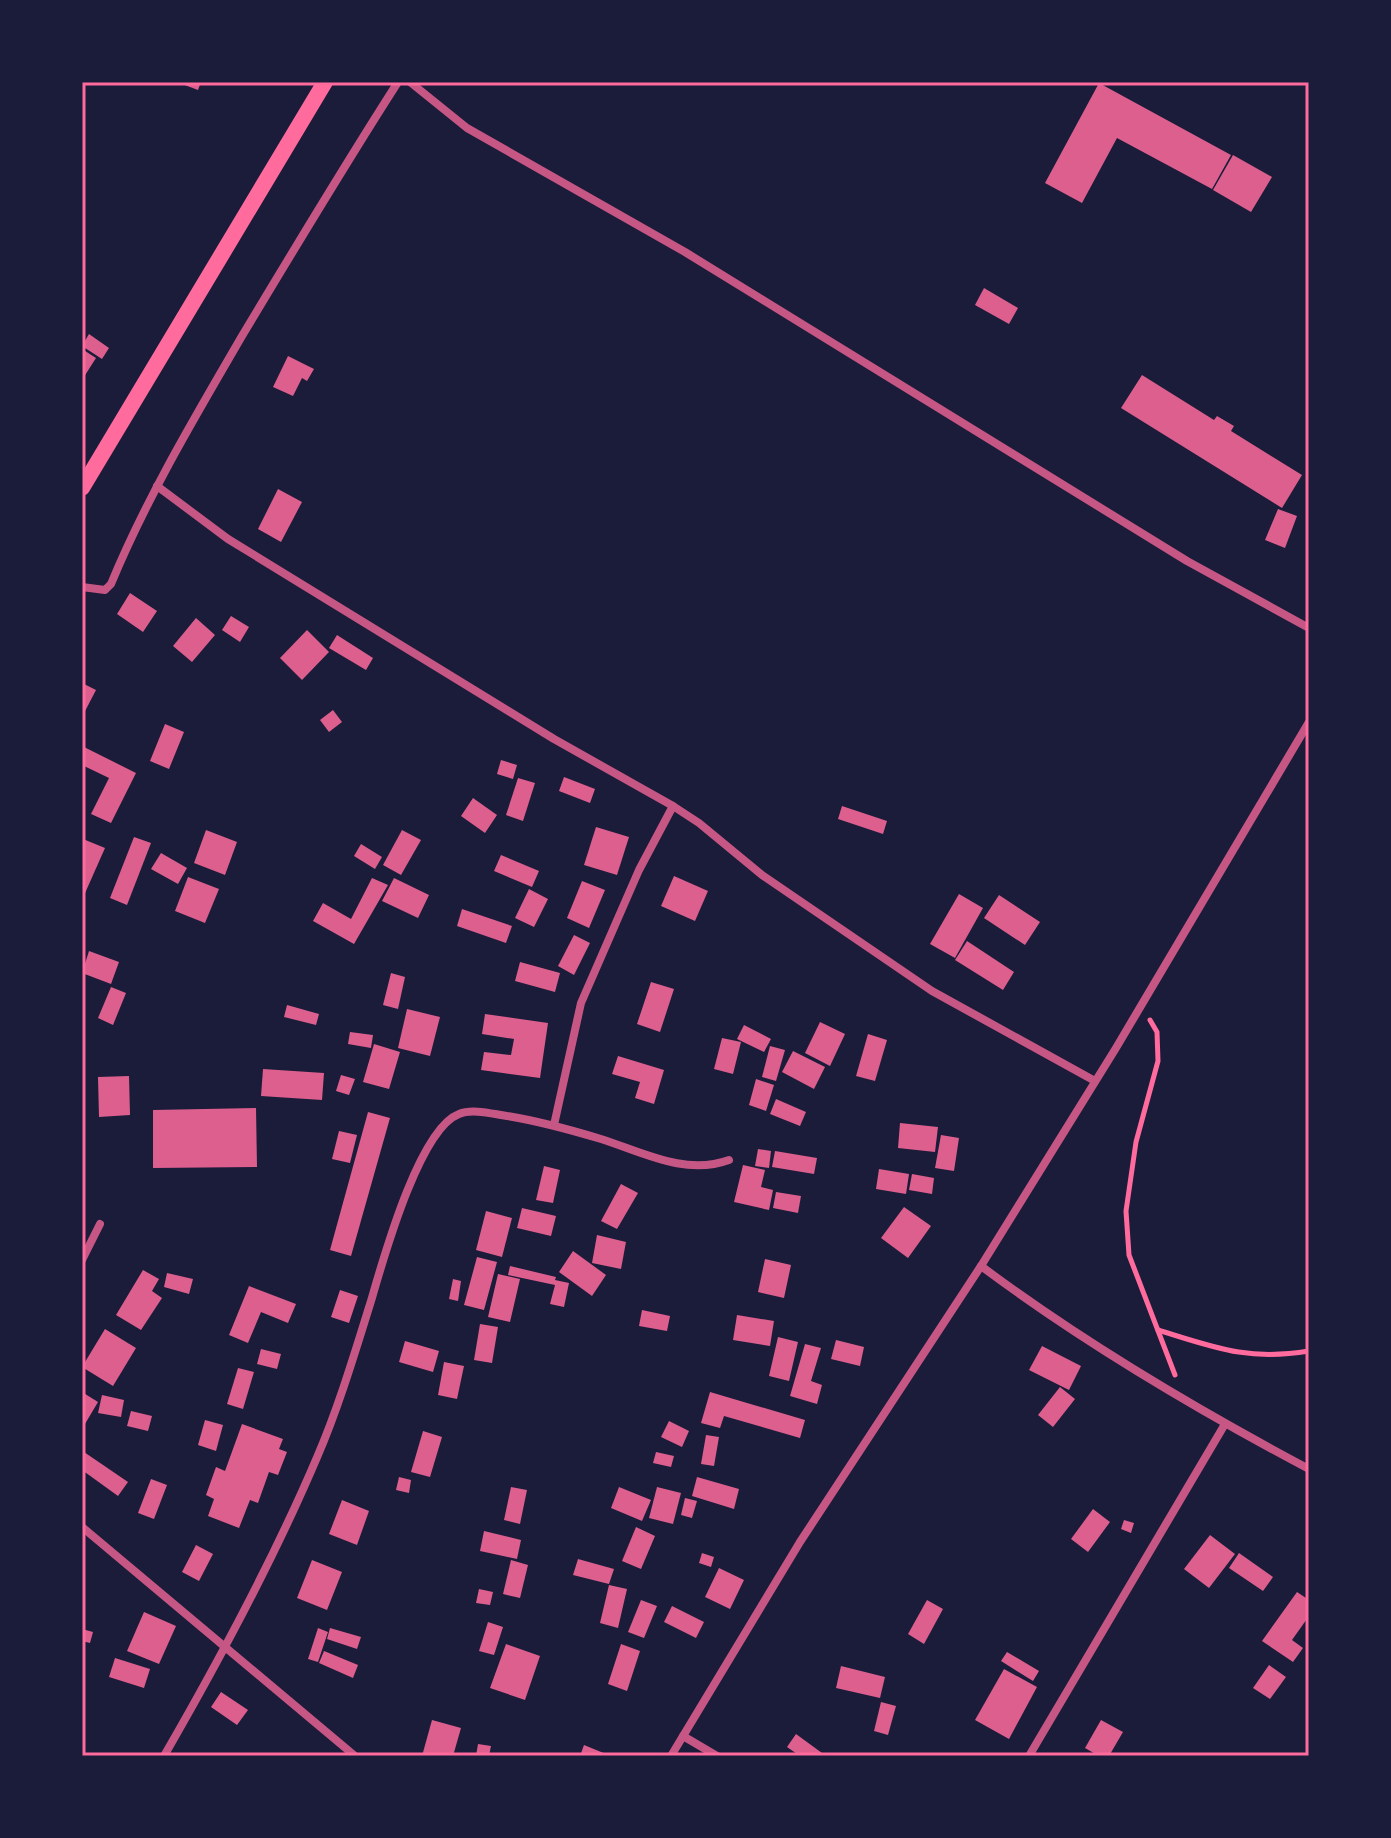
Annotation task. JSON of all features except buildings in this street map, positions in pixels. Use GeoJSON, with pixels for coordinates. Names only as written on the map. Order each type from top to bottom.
{"type":"FeatureCollection","features":[{"type":"Feature","properties":{"kind":"main road"},"geometry":{"type":"LineString","coordinates":[[82,488],[320,83]]}},
{"type":"Feature","properties":{"kind":"street"},"geometry":{"type":"LineString","coordinates":[[82,587],[105,590],[111,584],[157,486],[194,418],[398,82]]}},
{"type":"Feature","properties":{"kind":"street"},"geometry":{"type":"LineString","coordinates":[[410,82],[467,128],[685,252],[1187,561],[1309,628]]}},
{"type":"Feature","properties":{"kind":"street"},"geometry":{"type":"LineString","coordinates":[[157,486],[228,539],[554,739],[673,806],[699,823],[762,875],[932,991],[1095,1081]]}},
{"type":"Feature","properties":{"kind":"street"},"geometry":{"type":"LineString","coordinates":[[671,1756],[800,1542],[981,1266],[1142,1005],[1309,722]]}},
{"type":"Feature","properties":{"kind":"street"},"geometry":{"type":"LineString","coordinates":[[554,1125],[581,1003],[639,870],[673,806]]}},
{"type":"Feature","properties":{"kind":"street"},"geometry":{"type":"LineString","coordinates":[[164,1756],[275,1551],[320,1452],[389,1241],[419,1165],[435,1135],[447,1121],[461,1113],[514,1117],[554,1125],[652,1159],[712,1166],[729,1160]]}},
{"type":"Feature","properties":{"kind":"street"},"geometry":{"type":"LineString","coordinates":[[82,1260],[100,1224]]}},
{"type":"Feature","properties":{"kind":"street"},"geometry":{"type":"LineString","coordinates":[[981,1266],[1023,1297],[1225,1424],[1309,1469]]}},
{"type":"Feature","properties":{"kind":"street"},"geometry":{"type":"LineString","coordinates":[[1029,1756],[1225,1424]]}},
{"type":"Feature","properties":{"kind":"street"},"geometry":{"type":"LineString","coordinates":[[82,1527],[355,1756]]}},
{"type":"Feature","properties":{"kind":"street"},"geometry":{"type":"LineString","coordinates":[[683,1736],[717,1756]]}},
{"type":"Feature","properties":{"kind":"path"},"geometry":{"type":"LineString","coordinates":[[1142,1005],[1157,1032],[1158,1061],[1136,1142],[1126,1211],[1129,1255],[1183,1398]]}},
{"type":"Feature","properties":{"kind":"path"},"geometry":{"type":"LineString","coordinates":[[1157,1330],[1247,1356],[1309,1351]]}}]}
